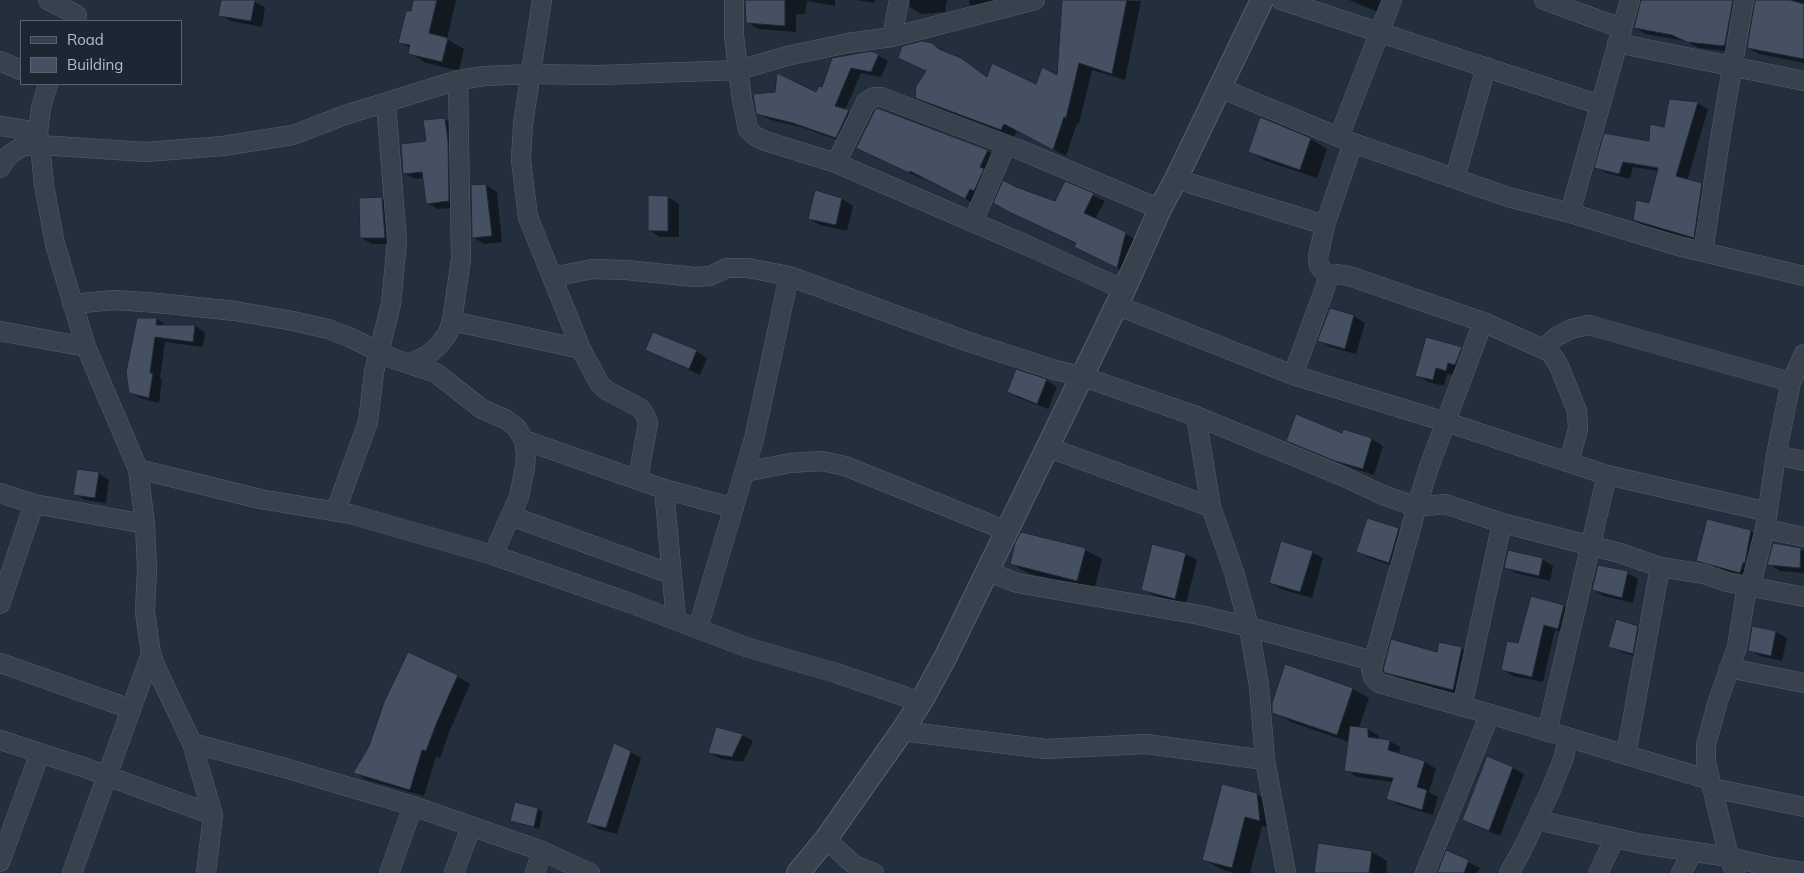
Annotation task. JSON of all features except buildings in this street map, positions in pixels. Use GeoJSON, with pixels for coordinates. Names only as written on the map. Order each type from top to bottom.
{"type":"FeatureCollection","features":[{"type":"Feature","properties":{"kind":"street"},"geometry":{"type":"LineString","coordinates":[[48,0],[78,12]]}},
{"type":"Feature","properties":{"kind":"street"},"geometry":{"type":"LineString","coordinates":[[542,0],[523,124],[521,160],[528,217],[581,349],[599,382],[606,390],[640,408],[645,415],[648,423],[638,478]]}},
{"type":"Feature","properties":{"kind":"street"},"geometry":{"type":"LineString","coordinates":[[734,0],[734,36],[742,100],[748,129],[755,136],[765,141],[836,163],[973,222],[1120,298],[1293,375],[1446,422],[1607,475],[1766,521],[1804,537]]}},
{"type":"Feature","properties":{"kind":"street"},"geometry":{"type":"LineString","coordinates":[[892,37],[898,0]]}},
{"type":"Feature","properties":{"kind":"street"},"geometry":{"type":"LineString","coordinates":[[0,126],[39,138],[146,152],[223,146],[293,135],[345,115],[458,80],[485,76],[530,74],[599,76],[739,70],[787,56],[848,43],[892,37],[1035,0]]}},
{"type":"Feature","properties":{"kind":"street"},"geometry":{"type":"LineString","coordinates":[[798,873],[826,839],[902,732],[946,656],[1262,0]]}},
{"type":"Feature","properties":{"kind":"street"},"geometry":{"type":"LineString","coordinates":[[1281,0],[1600,104]]}},
{"type":"Feature","properties":{"kind":"street"},"geometry":{"type":"LineString","coordinates":[[1329,277],[1319,266],[1318,258],[1325,225],[1346,140],[1392,0]]}},
{"type":"Feature","properties":{"kind":"street"},"geometry":{"type":"LineString","coordinates":[[1544,0],[1619,35],[1732,66],[1804,81]]}},
{"type":"Feature","properties":{"kind":"street"},"geometry":{"type":"LineString","coordinates":[[1570,212],[1630,0]]}},
{"type":"Feature","properties":{"kind":"street"},"geometry":{"type":"LineString","coordinates":[[1703,252],[1721,132],[1744,0]]}},
{"type":"Feature","properties":{"kind":"street"},"geometry":{"type":"LineString","coordinates":[[0,61],[20,70]]}},
{"type":"Feature","properties":{"kind":"street"},"geometry":{"type":"LineString","coordinates":[[1455,178],[1486,67]]}},
{"type":"Feature","properties":{"kind":"street"},"geometry":{"type":"LineString","coordinates":[[409,364],[428,354],[440,344],[448,333],[452,321],[461,259],[458,80]]}},
{"type":"Feature","properties":{"kind":"street"},"geometry":{"type":"LineString","coordinates":[[48,85],[41,108],[39,138],[44,185],[55,244],[86,347],[138,469],[145,524],[147,569],[145,612],[151,654],[192,743],[213,815],[206,873]]}},
{"type":"Feature","properties":{"kind":"street"},"geometry":{"type":"LineString","coordinates":[[1220,88],[1346,140],[1508,197],[1570,212],[1631,232],[1703,252],[1804,276]]}},
{"type":"Feature","properties":{"kind":"street"},"geometry":{"type":"LineString","coordinates":[[836,163],[866,102],[874,97],[881,97],[1006,145],[1160,209]]}},
{"type":"Feature","properties":{"kind":"street"},"geometry":{"type":"LineString","coordinates":[[336,510],[364,436],[372,399],[374,372],[391,304],[398,242],[386,103]]}},
{"type":"Feature","properties":{"kind":"street"},"geometry":{"type":"LineString","coordinates":[[0,168],[9,155],[39,138]]}},
{"type":"Feature","properties":{"kind":"street"},"geometry":{"type":"LineString","coordinates":[[973,222],[1006,145]]}},
{"type":"Feature","properties":{"kind":"street"},"geometry":{"type":"LineString","coordinates":[[1176,179],[1325,225]]}},
{"type":"Feature","properties":{"kind":"street"},"geometry":{"type":"LineString","coordinates":[[552,277],[592,269],[626,270],[695,277],[710,276],[727,268],[748,268],[790,276],[966,341],[1055,370],[1081,376],[1196,416],[1340,474],[1383,495],[1416,507],[1445,504],[1502,523],[1620,553],[1660,567],[1704,574],[1727,582],[1804,597]]}},
{"type":"Feature","properties":{"kind":"street"},"geometry":{"type":"LineString","coordinates":[[1293,375],[1329,277],[1337,274],[1349,276],[1483,322],[1550,352],[1559,366],[1578,411],[1578,429],[1569,462]]}},
{"type":"Feature","properties":{"kind":"street"},"geometry":{"type":"LineString","coordinates":[[698,628],[745,472],[790,276]]}},
{"type":"Feature","properties":{"kind":"street"},"geometry":{"type":"LineString","coordinates":[[72,304],[114,300],[158,302],[268,316],[328,329],[350,337],[379,352],[436,374],[482,409],[505,419],[516,427],[524,440],[525,467],[519,497],[493,555]]}},
{"type":"Feature","properties":{"kind":"street"},"geometry":{"type":"LineString","coordinates":[[452,321],[581,349]]}},
{"type":"Feature","properties":{"kind":"street"},"geometry":{"type":"LineString","coordinates":[[1483,322],[1416,507],[1373,661],[1371,670],[1373,677],[1379,683],[1626,754],[1711,784],[1804,808]]}},
{"type":"Feature","properties":{"kind":"street"},"geometry":{"type":"LineString","coordinates":[[1544,348],[1556,337],[1571,329],[1589,325],[1791,382]]}},
{"type":"Feature","properties":{"kind":"street"},"geometry":{"type":"LineString","coordinates":[[0,331],[86,347]]}},
{"type":"Feature","properties":{"kind":"street"},"geometry":{"type":"LineString","coordinates":[[1731,867],[1706,762],[1706,745],[1737,647],[1747,586],[1752,580],[1766,521],[1776,455],[1791,382],[1804,354]]}},
{"type":"Feature","properties":{"kind":"street"},"geometry":{"type":"LineString","coordinates":[[1196,416],[1211,507],[1234,572],[1249,627],[1259,686],[1265,760],[1286,873]]}},
{"type":"Feature","properties":{"kind":"street"},"geometry":{"type":"LineString","coordinates":[[524,440],[638,478],[664,489],[734,508]]}},
{"type":"Feature","properties":{"kind":"street"},"geometry":{"type":"LineString","coordinates":[[1047,447],[1211,507]]}},
{"type":"Feature","properties":{"kind":"street"},"geometry":{"type":"LineString","coordinates":[[1776,455],[1804,461]]}},
{"type":"Feature","properties":{"kind":"street"},"geometry":{"type":"LineString","coordinates":[[745,472],[790,463],[822,461],[846,466],[1007,531]]}},
{"type":"Feature","properties":{"kind":"street"},"geometry":{"type":"LineString","coordinates":[[138,469],[260,499],[336,510],[493,555],[746,647],[836,673],[921,702]]}},
{"type":"Feature","properties":{"kind":"street"},"geometry":{"type":"LineString","coordinates":[[1547,732],[1589,545],[1607,475]]}},
{"type":"Feature","properties":{"kind":"street"},"geometry":{"type":"LineString","coordinates":[[664,489],[676,620]]}},
{"type":"Feature","properties":{"kind":"street"},"geometry":{"type":"LineString","coordinates":[[0,493],[34,504],[145,524]]}},
{"type":"Feature","properties":{"kind":"street"},"geometry":{"type":"LineString","coordinates":[[0,604],[5,572],[34,504]]}},
{"type":"Feature","properties":{"kind":"street"},"geometry":{"type":"LineString","coordinates":[[511,516],[671,574]]}},
{"type":"Feature","properties":{"kind":"street"},"geometry":{"type":"LineString","coordinates":[[1462,707],[1502,523]]}},
{"type":"Feature","properties":{"kind":"street"},"geometry":{"type":"LineString","coordinates":[[1626,754],[1660,567]]}},
{"type":"Feature","properties":{"kind":"street"},"geometry":{"type":"LineString","coordinates":[[987,571],[1017,583],[1200,615],[1373,661]]}},
{"type":"Feature","properties":{"kind":"street"},"geometry":{"type":"LineString","coordinates":[[72,873],[151,654]]}},
{"type":"Feature","properties":{"kind":"street"},"geometry":{"type":"LineString","coordinates":[[0,663],[131,709]]}},
{"type":"Feature","properties":{"kind":"street"},"geometry":{"type":"LineString","coordinates":[[1729,668],[1804,683]]}},
{"type":"Feature","properties":{"kind":"street"},"geometry":{"type":"LineString","coordinates":[[1425,873],[1490,714]]}},
{"type":"Feature","properties":{"kind":"street"},"geometry":{"type":"LineString","coordinates":[[902,732],[1046,749],[1146,744],[1265,760]]}},
{"type":"Feature","properties":{"kind":"street"},"geometry":{"type":"LineString","coordinates":[[1509,873],[1537,820],[1561,764],[1568,738]]}},
{"type":"Feature","properties":{"kind":"street"},"geometry":{"type":"LineString","coordinates":[[0,740],[108,776],[213,815]]}},
{"type":"Feature","properties":{"kind":"street"},"geometry":{"type":"LineString","coordinates":[[192,743],[413,806],[542,851],[590,873]]}},
{"type":"Feature","properties":{"kind":"street"},"geometry":{"type":"LineString","coordinates":[[0,862],[40,753]]}},
{"type":"Feature","properties":{"kind":"street"},"geometry":{"type":"LineString","coordinates":[[389,873],[413,806]]}},
{"type":"Feature","properties":{"kind":"street"},"geometry":{"type":"LineString","coordinates":[[1537,820],[1615,838],[1693,852],[1731,867],[1772,867],[1804,872]]}},
{"type":"Feature","properties":{"kind":"street"},"geometry":{"type":"LineString","coordinates":[[454,873],[471,827]]}},
{"type":"Feature","properties":{"kind":"street"},"geometry":{"type":"LineString","coordinates":[[1598,873],[1615,838]]}},
{"type":"Feature","properties":{"kind":"street"},"geometry":{"type":"LineString","coordinates":[[826,839],[854,865],[874,873]]}},
{"type":"Feature","properties":{"kind":"street"},"geometry":{"type":"LineString","coordinates":[[535,873],[542,851]]}},
{"type":"Feature","properties":{"kind":"street"},"geometry":{"type":"LineString","coordinates":[[1681,873],[1693,852]]}}]}
